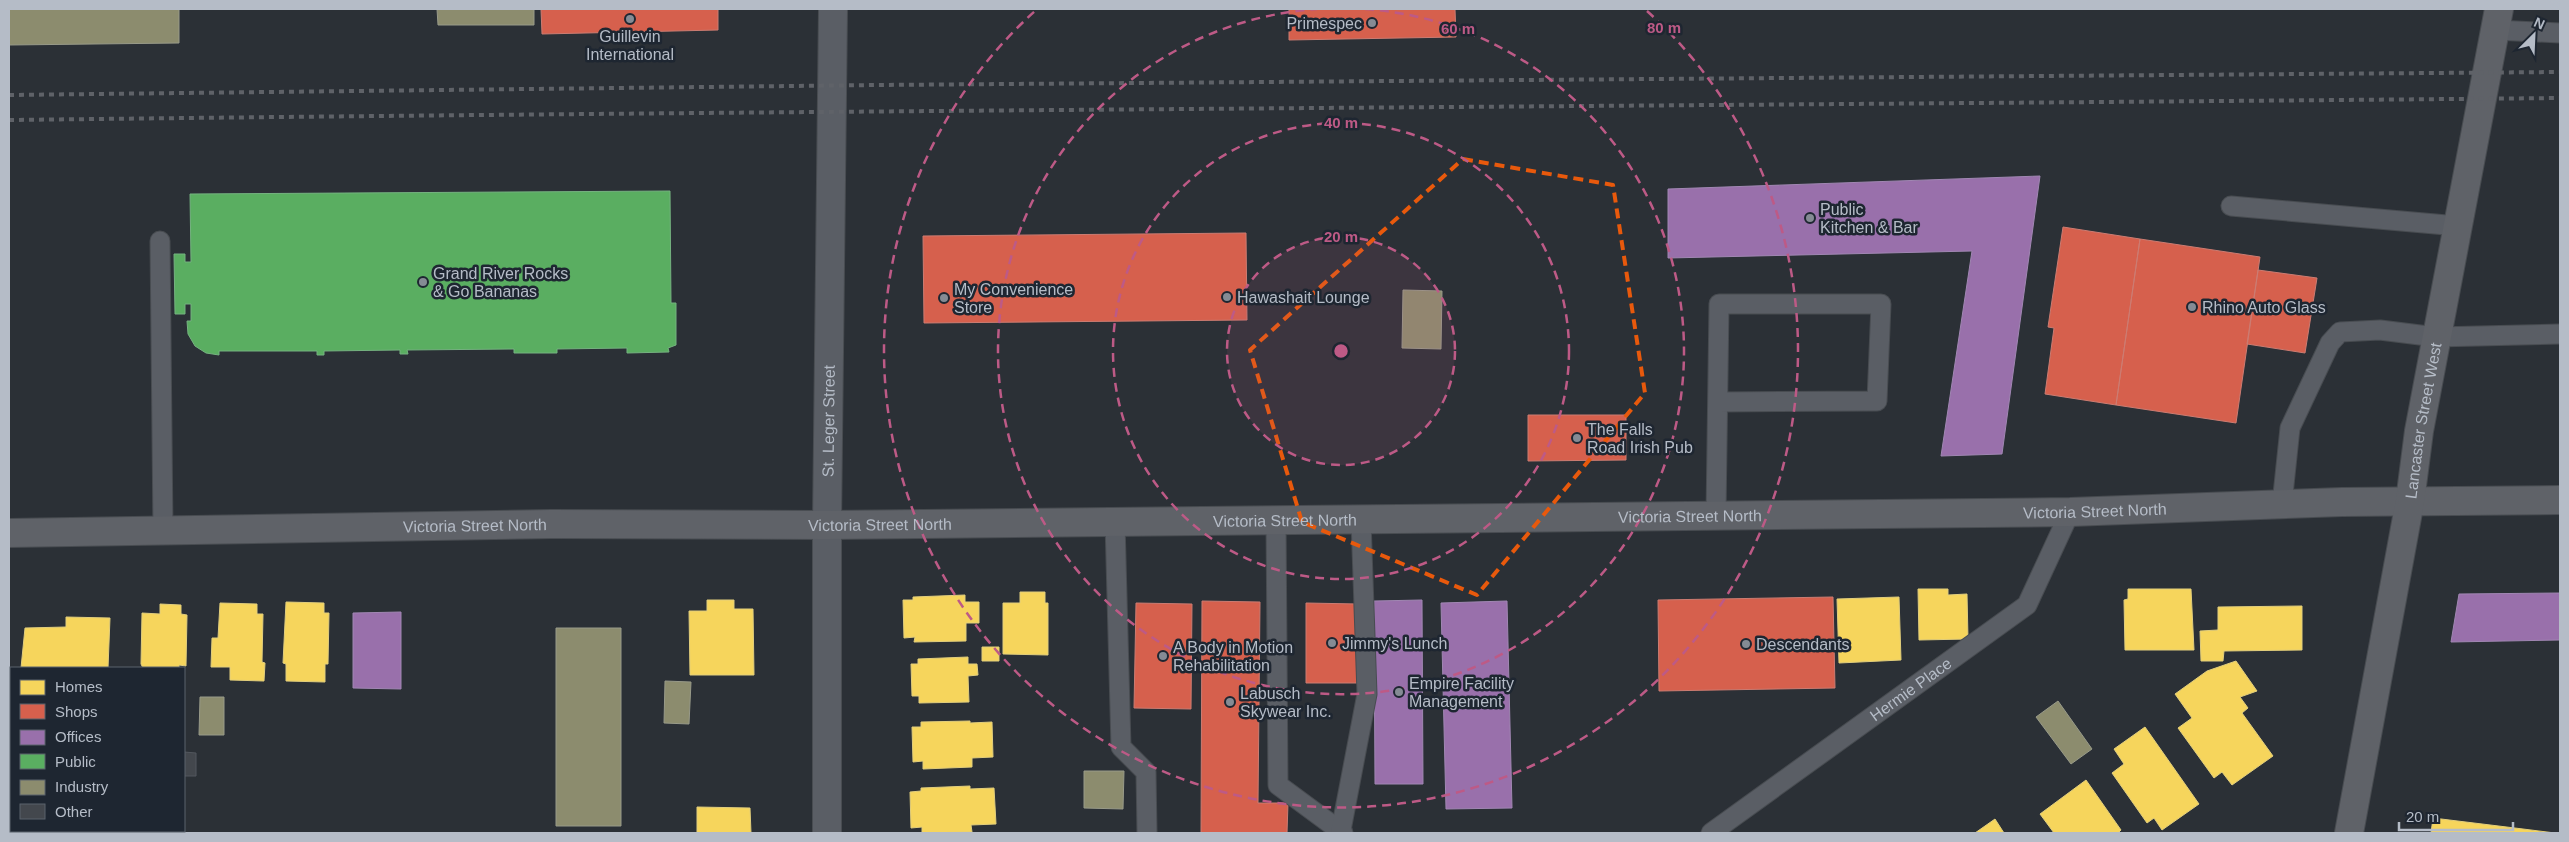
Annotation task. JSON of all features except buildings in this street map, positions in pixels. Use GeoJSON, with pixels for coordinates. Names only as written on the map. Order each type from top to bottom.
{"type":"FeatureCollection","features":[{"type":"Feature","properties":{"kind":"main road","name":"Lancaster Street West"},"geometry":{"type":"LineString","coordinates":[[2349,833],[2410,501],[2419,431],[2436,336],[2497,19]]}},
{"type":"Feature","properties":{"kind":"main road","name":"Victoria Street North"},"geometry":{"type":"LineString","coordinates":[[9,533],[163,532],[551,524],[827,525],[2070,512],[2282,504],[2560,500]]}},
{"type":"Feature","properties":{"kind":"street","name":"St. Leger Street"},"geometry":{"type":"LineString","coordinates":[[827,833],[827,525],[833,9]]}},
{"type":"Feature","properties":{"kind":"lane"},"geometry":{"type":"LineString","coordinates":[[2497,19],[2560,33]]}},
{"type":"Feature","properties":{"kind":"lane"},"geometry":{"type":"LineString","coordinates":[[2230,206],[2458,226]]}},
{"type":"Feature","properties":{"kind":"lane"},"geometry":{"type":"LineString","coordinates":[[160,241],[163,532]]}},
{"type":"Feature","properties":{"kind":"lane"},"geometry":{"type":"LineString","coordinates":[[1716,515],[1719,304],[1880,304],[1877,401],[1718,402]]}},
{"type":"Feature","properties":{"kind":"lane"},"geometry":{"type":"LineString","coordinates":[[2282,504],[2290,428],[2330,343],[2340,332],[2380,330],[2436,336],[2560,334]]}},
{"type":"Feature","properties":{"kind":"lane","name":"Hermie Place"},"geometry":{"type":"LineString","coordinates":[[1711,833],[2027,605],[2070,512]]}},
{"type":"Feature","properties":{"kind":"lane"},"geometry":{"type":"LineString","coordinates":[[1276,520],[1278,785],[1342,832],[1368,694],[1361,520]]}},
{"type":"Feature","properties":{"kind":"lane"},"geometry":{"type":"LineString","coordinates":[[1115,522],[1121,747],[1146,772],[1148,833]]}},
{"type":"Feature","properties":{"kind":"highlighted area"},"geometry":{"type":"Polygon","coordinates":[[[1463,159],[1613,185],[1645,393],[1477,595],[1302,522],[1250,350],[1463,159]]]}},
{"type":"Feature","properties":{"kind":"railway"},"geometry":{"type":"LineString","coordinates":[[9,95],[877,85],[2560,72]]}},
{"type":"Feature","properties":{"kind":"railway"},"geometry":{"type":"LineString","coordinates":[[9,120],[2560,98]]}},
{"type":"Feature","properties":{"kind":"place","name":"Guillevin International"},"geometry":{"type":"Point","coordinates":[630,19]}},
{"type":"Feature","properties":{"kind":"place","name":"Primespec"},"geometry":{"type":"Point","coordinates":[1372,23]}},
{"type":"Feature","properties":{"kind":"place","name":"Public Kitchen & Bar"},"geometry":{"type":"Point","coordinates":[1810,218]}},
{"type":"Feature","properties":{"kind":"place","name":"Grand River Rocks & Go Bananas"},"geometry":{"type":"Point","coordinates":[423,282]}},
{"type":"Feature","properties":{"kind":"place","name":"Hawashait Lounge"},"geometry":{"type":"Point","coordinates":[1227,297]}},
{"type":"Feature","properties":{"kind":"place","name":"My Convenience Store"},"geometry":{"type":"Point","coordinates":[944,298]}},
{"type":"Feature","properties":{"kind":"place","name":"Rhino Auto Glass"},"geometry":{"type":"Point","coordinates":[2192,307]}},
{"type":"Feature","properties":{"kind":"place","name":"The Falls Road Irish Pub"},"geometry":{"type":"Point","coordinates":[1577,438]}},
{"type":"Feature","properties":{"kind":"place","name":"Jimmy's Lunch"},"geometry":{"type":"Point","coordinates":[1332,643]}},
{"type":"Feature","properties":{"kind":"place","name":"Descendants"},"geometry":{"type":"Point","coordinates":[1746,644]}},
{"type":"Feature","properties":{"kind":"place","name":"A Body in Motion Rehabilitation"},"geometry":{"type":"Point","coordinates":[1163,656]}},
{"type":"Feature","properties":{"kind":"place","name":"Empire Facility Management"},"geometry":{"type":"Point","coordinates":[1399,692]}},
{"type":"Feature","properties":{"kind":"place","name":"Labusch Skywear Inc."},"geometry":{"type":"Point","coordinates":[1230,702]}}]}
